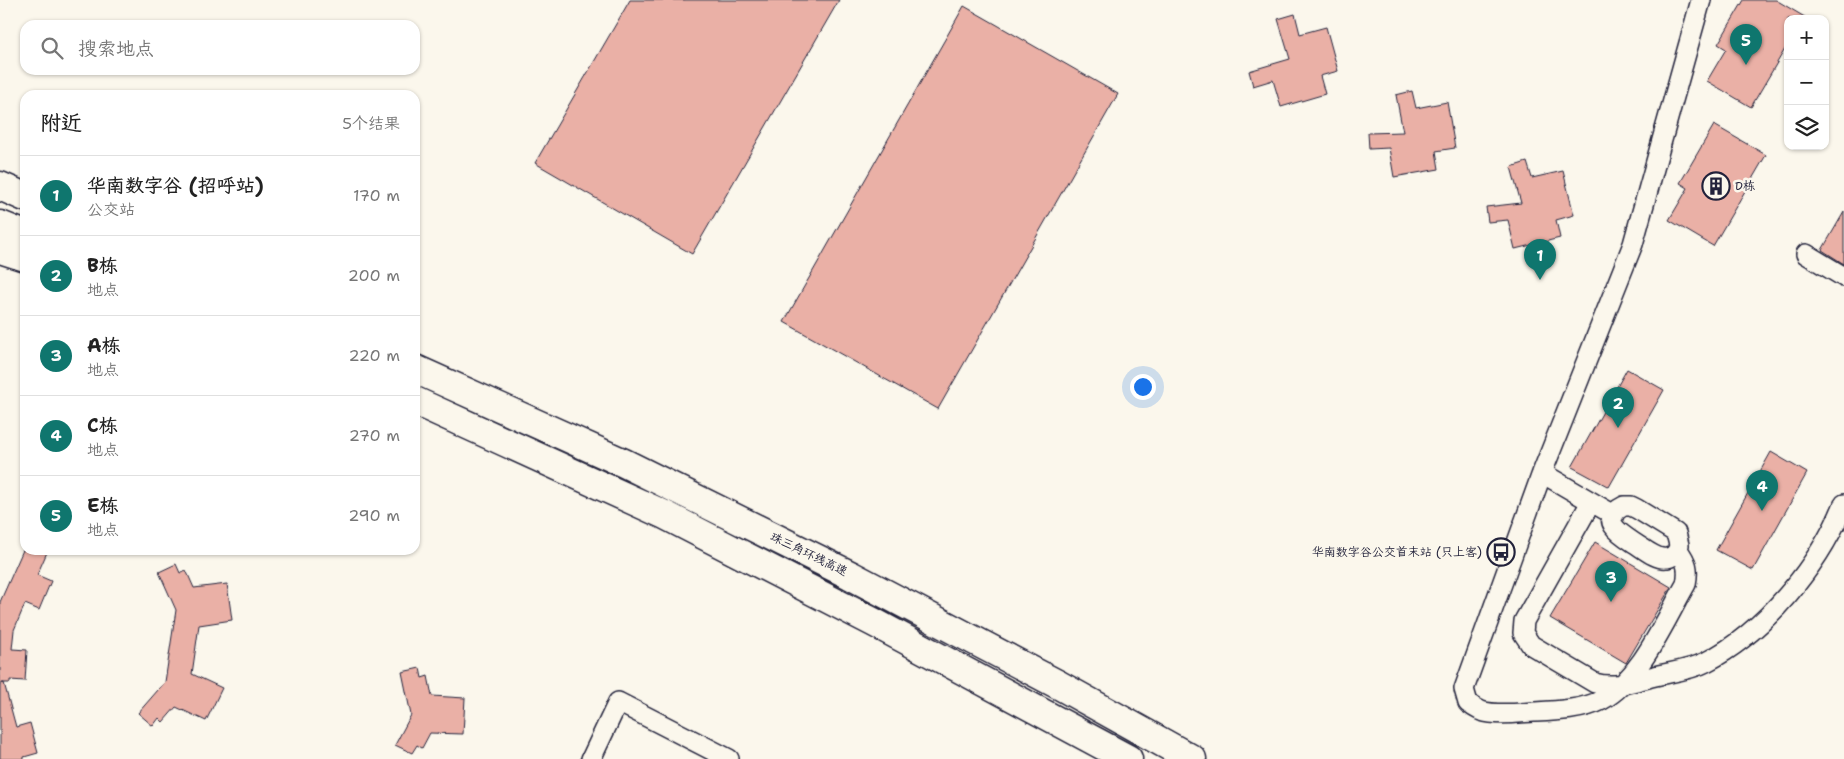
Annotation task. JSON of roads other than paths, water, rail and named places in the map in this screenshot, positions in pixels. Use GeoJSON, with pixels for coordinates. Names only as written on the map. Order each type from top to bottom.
{"type":"FeatureCollection","features":[{"type":"Feature","properties":{"kind":"highway"},"geometry":{"type":"LineString","coordinates":[[0,186],[20,195]]}},
{"type":"Feature","properties":{"kind":"highway"},"geometry":{"type":"LineString","coordinates":[[0,194],[20,202]]}},
{"type":"Feature","properties":{"kind":"highway"},"geometry":{"type":"LineString","coordinates":[[0,224],[20,233]]}},
{"type":"Feature","properties":{"kind":"highway"},"geometry":{"type":"LineString","coordinates":[[0,249],[20,255]]}},
{"type":"Feature","properties":{"kind":"highway","name":"珠三角环线高速"},"geometry":{"type":"LineString","coordinates":[[420,372],[624,463],[850,574],[1059,685],[1192,759]]}},
{"type":"Feature","properties":{"kind":"highway"},"geometry":{"type":"LineString","coordinates":[[420,403],[665,515],[884,628],[1128,759]]}},
{"type":"Feature","properties":{"kind":"street"},"geometry":{"type":"LineString","coordinates":[[1678,550],[1685,559],[1688,571],[1686,584],[1643,660],[1622,684],[1602,700],[1585,706],[1550,711],[1502,714],[1481,711],[1468,703],[1464,689],[1542,474],[1633,244],[1701,0]]}},
{"type":"Feature","properties":{"kind":"street"},"geometry":{"type":"LineString","coordinates":[[1806,254],[1844,277]]}},
{"type":"Feature","properties":{"kind":"street"},"geometry":{"type":"LineString","coordinates":[[1542,474],[1614,515]]}},
{"type":"Feature","properties":{"kind":"street"},"geometry":{"type":"LineString","coordinates":[[1591,502],[1524,621],[1523,633],[1530,645],[1595,683],[1606,686],[1622,684],[1705,663],[1723,652],[1757,626],[1804,575],[1830,534],[1844,504]]}},
{"type":"Feature","properties":{"kind":"street"},"geometry":{"type":"LineString","coordinates":[[1624,506],[1631,506],[1637,509],[1676,534],[1679,538],[1678,550],[1668,558],[1655,556],[1616,532],[1612,520],[1614,515],[1618,509],[1624,506]]}},
{"type":"Feature","properties":{"kind":"street"},"geometry":{"type":"LineString","coordinates":[[591,759],[618,702],[729,759]]}},
{"type":"Feature","properties":{"kind":"place","name":"E栋"},"geometry":{"type":"Point","coordinates":[1746,65]}},
{"type":"Feature","properties":{"kind":"place","name":"D栋"},"geometry":{"type":"Point","coordinates":[1716,186]}},
{"type":"Feature","properties":{"kind":"place","name":"华南数字谷 (招呼站)"},"geometry":{"type":"Point","coordinates":[1540,280]}},
{"type":"Feature","properties":{"kind":"place","name":"B栋"},"geometry":{"type":"Point","coordinates":[1618,428]}},
{"type":"Feature","properties":{"kind":"place","name":"C栋"},"geometry":{"type":"Point","coordinates":[1762,511]}},
{"type":"Feature","properties":{"kind":"place","name":"华南数字谷公交首末站 (只上客)"},"geometry":{"type":"Point","coordinates":[1501,552]}},
{"type":"Feature","properties":{"kind":"place","name":"A栋"},"geometry":{"type":"Point","coordinates":[1611,602]}}]}
